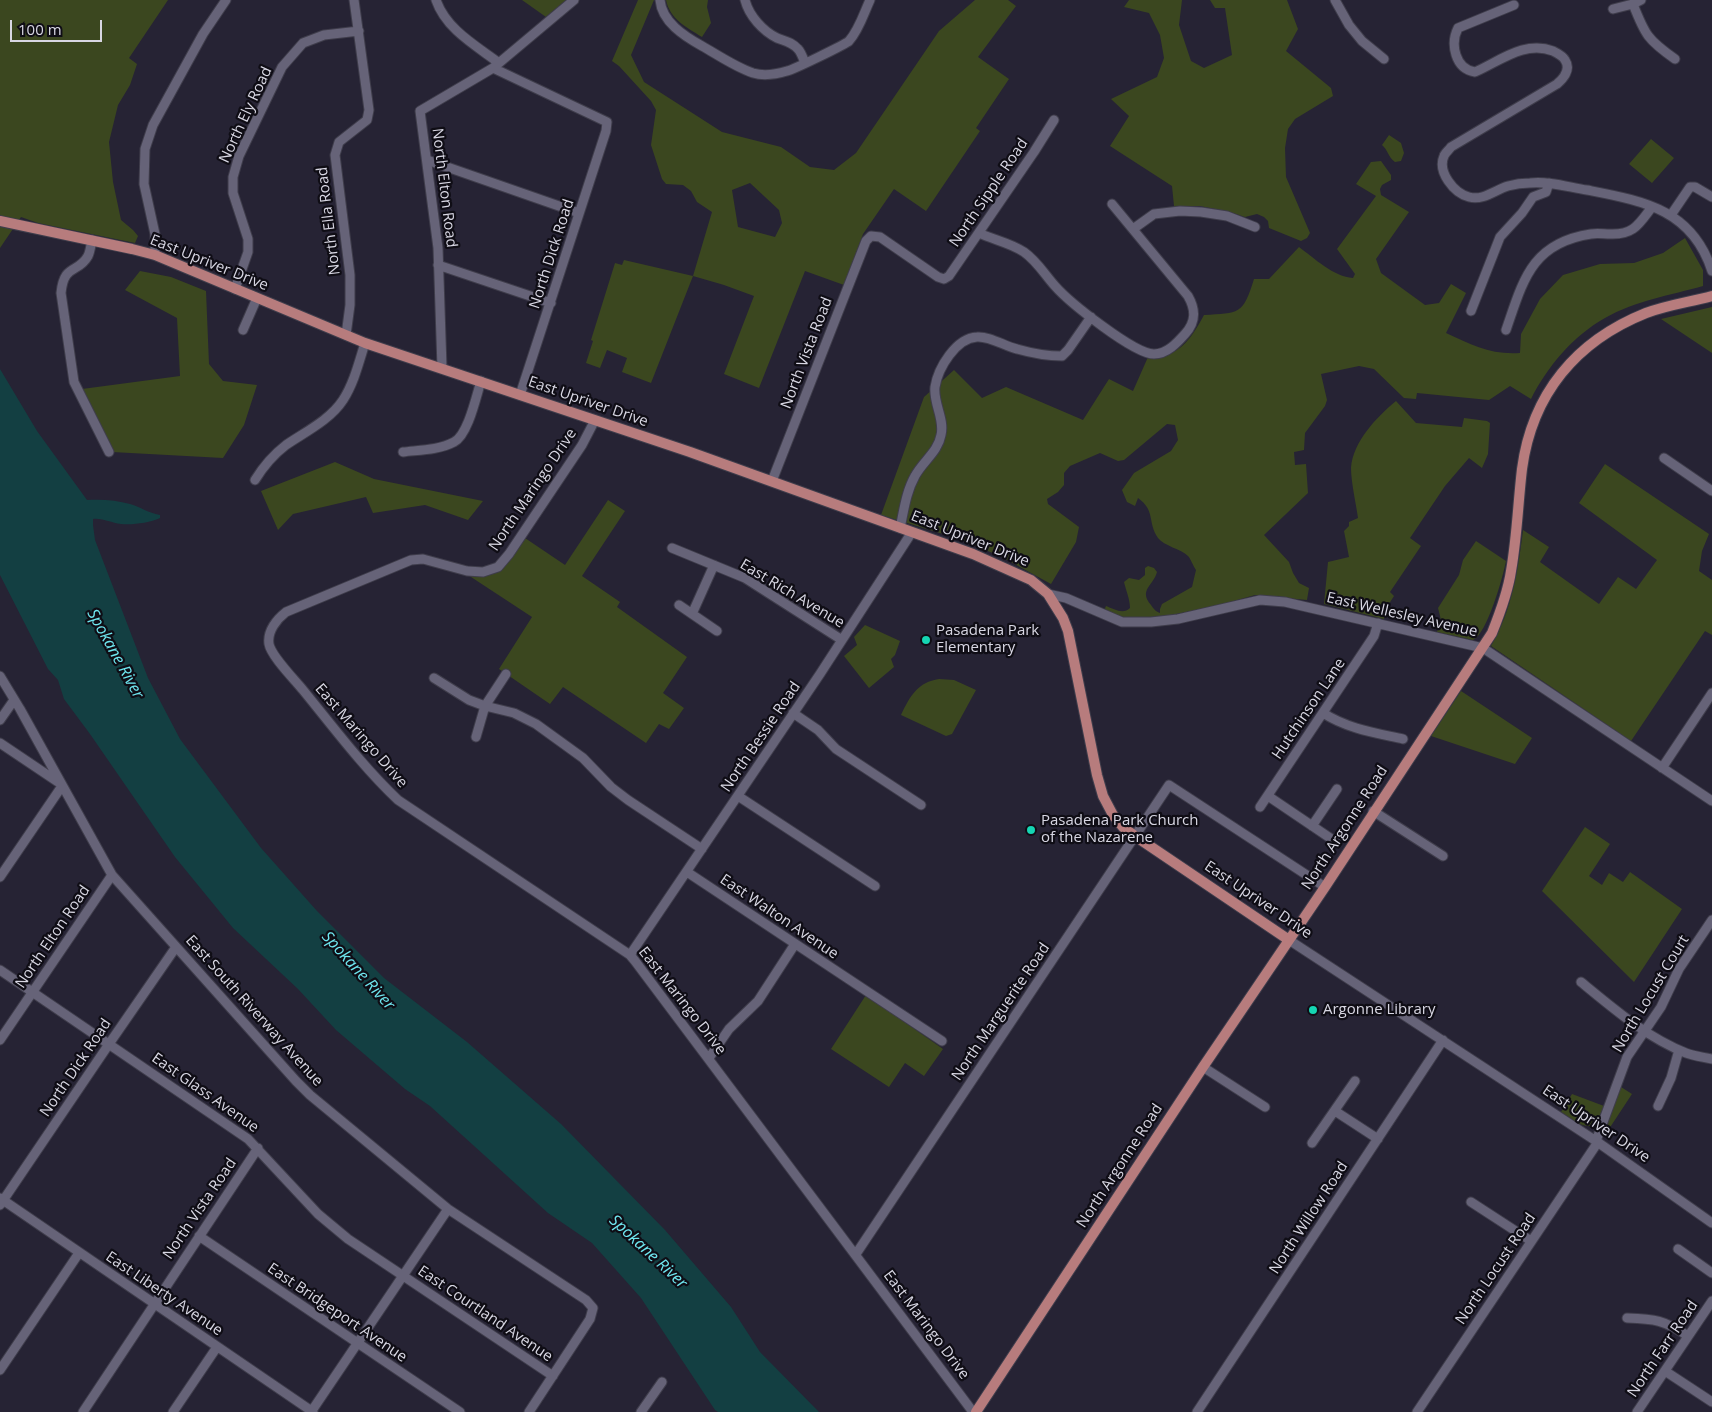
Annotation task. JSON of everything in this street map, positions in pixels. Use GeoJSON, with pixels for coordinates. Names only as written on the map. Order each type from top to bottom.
{"type":"FeatureCollection","features":[{"type":"Feature","properties":{"kind":"main road","name":"East Upriver Drive"},"geometry":{"type":"LineString","coordinates":[[0,221],[155,255],[365,343],[772,481],[973,554],[1021,574],[1048,594],[1059,609],[1068,631],[1097,775],[1103,796],[1112,815],[1135,836],[1289,940]]}},
{"type":"Feature","properties":{"kind":"main road","name":"North Argonne Road"},"geometry":{"type":"LineString","coordinates":[[975,1412],[1203,1067],[1325,887],[1492,632],[1509,581],[1527,438],[1540,405],[1558,376],[1584,348],[1612,330],[1646,313],[1712,296]]}},
{"type":"Feature","properties":{"kind":"street"},"geometry":{"type":"LineString","coordinates":[[155,255],[155,234],[144,184],[145,148],[153,125],[203,34],[226,0]]}},
{"type":"Feature","properties":{"kind":"street","name":"North Ella Road"},"geometry":{"type":"LineString","coordinates":[[346,335],[350,305],[350,275],[335,155],[338,142],[367,120],[369,110],[354,0]]}},
{"type":"Feature","properties":{"kind":"street"},"geometry":{"type":"LineString","coordinates":[[436,0],[440,12],[451,26],[496,66]]}},
{"type":"Feature","properties":{"kind":"street","name":"North Elton Road"},"geometry":{"type":"LineString","coordinates":[[442,368],[436,226],[420,111],[496,66],[574,0]]}},
{"type":"Feature","properties":{"kind":"street"},"geometry":{"type":"LineString","coordinates":[[660,0],[661,10],[668,21],[689,39],[740,68],[755,73],[772,74],[788,71],[848,42],[860,24],[870,0]]}},
{"type":"Feature","properties":{"kind":"street"},"geometry":{"type":"LineString","coordinates":[[745,0],[760,25],[777,37],[790,42],[798,49],[805,63]]}},
{"type":"Feature","properties":{"kind":"street"},"geometry":{"type":"LineString","coordinates":[[1335,0],[1349,25],[1362,41],[1384,59]]}},
{"type":"Feature","properties":{"kind":"street"},"geometry":{"type":"LineString","coordinates":[[1613,9],[1637,2],[1642,27],[1650,39],[1675,59]]}},
{"type":"Feature","properties":{"kind":"street"},"geometry":{"type":"LineString","coordinates":[[1514,5],[1458,28],[1454,35],[1453,43],[1460,64],[1468,71],[1475,72],[1524,48],[1538,47],[1558,53],[1565,60],[1568,67],[1567,73],[1558,84],[1451,147],[1444,156],[1442,164],[1446,178],[1462,194],[1476,198],[1508,186],[1532,182],[1549,183],[1612,195],[1652,207],[1671,215],[1687,227],[1698,241],[1712,271]]}},
{"type":"Feature","properties":{"kind":"street","name":"North Ely Road"},"geometry":{"type":"LineString","coordinates":[[235,289],[248,252],[248,239],[233,193],[233,177],[240,156],[282,67],[303,43],[324,35],[359,31]]}},
{"type":"Feature","properties":{"kind":"street","name":"North Dick Road"},"geometry":{"type":"LineString","coordinates":[[496,66],[607,122],[606,131],[520,395]]}},
{"type":"Feature","properties":{"kind":"street","name":"North Sipple Road"},"geometry":{"type":"LineString","coordinates":[[871,236],[880,237],[938,277],[944,279],[949,276],[1054,120]]}},
{"type":"Feature","properties":{"kind":"street"},"geometry":{"type":"LineString","coordinates":[[427,160],[579,213]]}},
{"type":"Feature","properties":{"kind":"street"},"geometry":{"type":"LineString","coordinates":[[1471,312],[1500,237],[1522,213],[1533,196],[1546,192],[1549,183]]}},
{"type":"Feature","properties":{"kind":"street"},"geometry":{"type":"LineString","coordinates":[[1671,215],[1690,186],[1712,197]]}},
{"type":"Feature","properties":{"kind":"street"},"geometry":{"type":"LineString","coordinates":[[979,233],[990,239],[1010,244],[1025,252],[1076,307],[1134,348],[1145,353],[1156,354],[1164,352],[1173,346],[1191,325],[1194,317],[1193,305],[1188,296],[1112,204]]}},
{"type":"Feature","properties":{"kind":"street"},"geometry":{"type":"LineString","coordinates":[[1506,330],[1522,281],[1541,256],[1554,246],[1584,236],[1592,234],[1624,234],[1632,231],[1652,207]]}},
{"type":"Feature","properties":{"kind":"street"},"geometry":{"type":"LineString","coordinates":[[1133,230],[1154,214],[1180,211],[1227,216],[1256,227]]}},
{"type":"Feature","properties":{"kind":"street","name":"North Vista Road"},"geometry":{"type":"LineString","coordinates":[[772,481],[866,241],[871,236]]}},
{"type":"Feature","properties":{"kind":"street"},"geometry":{"type":"LineString","coordinates":[[92,240],[89,255],[68,272],[62,282],[61,293],[74,382],[109,452]]}},
{"type":"Feature","properties":{"kind":"street"},"geometry":{"type":"LineString","coordinates":[[438,265],[551,303]]}},
{"type":"Feature","properties":{"kind":"street"},"geometry":{"type":"LineString","coordinates":[[243,330],[257,298]]}},
{"type":"Feature","properties":{"kind":"street"},"geometry":{"type":"LineString","coordinates":[[900,528],[908,491],[915,475],[937,449],[941,437],[942,428],[935,396],[936,385],[941,369],[956,347],[974,337],[982,337],[1016,349],[1062,356],[1091,317]]}},
{"type":"Feature","properties":{"kind":"street"},"geometry":{"type":"LineString","coordinates":[[255,480],[264,466],[284,447],[332,414],[343,401],[351,385],[365,343]]}},
{"type":"Feature","properties":{"kind":"street"},"geometry":{"type":"LineString","coordinates":[[403,452],[442,447],[456,442],[466,427],[481,382]]}},
{"type":"Feature","properties":{"kind":"street","name":"North Maringo Drive"},"geometry":{"type":"LineString","coordinates":[[271,631],[277,619],[286,612],[411,560],[423,559],[467,571],[483,572],[498,567],[510,554],[582,445],[595,420]]}},
{"type":"Feature","properties":{"kind":"street"},"geometry":{"type":"LineString","coordinates":[[1664,458],[1712,491]]}},
{"type":"Feature","properties":{"kind":"street","name":"North Bessie Road"},"geometry":{"type":"LineString","coordinates":[[630,955],[842,640],[912,532]]}},
{"type":"Feature","properties":{"kind":"street","name":"East Rich Avenue"},"geometry":{"type":"LineString","coordinates":[[672,548],[753,582],[842,640]]}},
{"type":"Feature","properties":{"kind":"street"},"geometry":{"type":"LineString","coordinates":[[692,614],[714,565]]}},
{"type":"Feature","properties":{"kind":"street","name":"East Wellesley Avenue"},"geometry":{"type":"LineString","coordinates":[[1048,594],[1066,598],[1122,622],[1151,622],[1178,619],[1260,600],[1285,602],[1482,648],[1712,801]]}},
{"type":"Feature","properties":{"kind":"street"},"geometry":{"type":"LineString","coordinates":[[679,605],[717,631]]}},
{"type":"Feature","properties":{"kind":"street","name":"Hutchinson Lane"},"geometry":{"type":"LineString","coordinates":[[1260,807],[1374,636],[1378,624]]}},
{"type":"Feature","properties":{"kind":"street","name":"East Maringo Drive"},"geometry":{"type":"LineString","coordinates":[[271,631],[269,644],[277,658],[379,782],[398,800],[630,955],[975,1412]]}},
{"type":"Feature","properties":{"kind":"street"},"geometry":{"type":"LineString","coordinates":[[476,737],[485,706],[506,674]]}},
{"type":"Feature","properties":{"kind":"street","name":"East South Riverway Avenue"},"geometry":{"type":"LineString","coordinates":[[0,676],[112,875],[310,1095],[448,1209],[586,1300],[593,1308],[590,1319],[553,1376]]}},
{"type":"Feature","properties":{"kind":"street"},"geometry":{"type":"LineString","coordinates":[[434,678],[469,700],[514,714],[536,724],[583,758],[611,787],[628,800],[702,849]]}},
{"type":"Feature","properties":{"kind":"street"},"geometry":{"type":"LineString","coordinates":[[1662,768],[1712,693]]}},
{"type":"Feature","properties":{"kind":"street"},"geometry":{"type":"LineString","coordinates":[[0,720],[14,700]]}},
{"type":"Feature","properties":{"kind":"street"},"geometry":{"type":"LineString","coordinates":[[793,713],[818,730],[836,749],[920,805]]}},
{"type":"Feature","properties":{"kind":"street"},"geometry":{"type":"LineString","coordinates":[[1324,713],[1334,720],[1350,726],[1403,739]]}},
{"type":"Feature","properties":{"kind":"street"},"geometry":{"type":"LineString","coordinates":[[0,743],[61,785],[0,877]]}},
{"type":"Feature","properties":{"kind":"street","name":"North Marguerite Road"},"geometry":{"type":"LineString","coordinates":[[856,1254],[1169,785],[1325,887]]}},
{"type":"Feature","properties":{"kind":"street"},"geometry":{"type":"LineString","coordinates":[[1312,826],[1337,789]]}},
{"type":"Feature","properties":{"kind":"street"},"geometry":{"type":"LineString","coordinates":[[738,796],[874,886]]}},
{"type":"Feature","properties":{"kind":"street"},"geometry":{"type":"LineString","coordinates":[[1268,796],[1336,842]]}},
{"type":"Feature","properties":{"kind":"street"},"geometry":{"type":"LineString","coordinates":[[1373,811],[1443,856]]}},
{"type":"Feature","properties":{"kind":"street","name":"East Walton Avenue"},"geometry":{"type":"LineString","coordinates":[[687,872],[942,1041]]}},
{"type":"Feature","properties":{"kind":"street","name":"North Elton Road"},"geometry":{"type":"LineString","coordinates":[[0,1040],[112,875]]}},
{"type":"Feature","properties":{"kind":"street","name":"North Locust Court"},"geometry":{"type":"LineString","coordinates":[[1597,1141],[1627,1057],[1661,1007],[1679,969],[1712,920]]}},
{"type":"Feature","properties":{"kind":"street","name":"East Upriver Drive"},"geometry":{"type":"LineString","coordinates":[[1289,940],[1597,1141],[1712,1222]]}},
{"type":"Feature","properties":{"kind":"street"},"geometry":{"type":"LineString","coordinates":[[709,1058],[728,1029],[758,1000],[795,944]]}},
{"type":"Feature","properties":{"kind":"street","name":"North Dick Road"},"geometry":{"type":"LineString","coordinates":[[1,1201],[176,947]]}},
{"type":"Feature","properties":{"kind":"street","name":"East Glass Avenue"},"geometry":{"type":"LineString","coordinates":[[0,970],[248,1138],[318,1214],[333,1227],[402,1276]]}},
{"type":"Feature","properties":{"kind":"street"},"geometry":{"type":"LineString","coordinates":[[1581,982],[1630,1023],[1644,1032],[1679,1050],[1712,1059]]}},
{"type":"Feature","properties":{"kind":"street","name":"North Willow Road"},"geometry":{"type":"LineString","coordinates":[[1197,1412],[1443,1040]]}},
{"type":"Feature","properties":{"kind":"street"},"geometry":{"type":"LineString","coordinates":[[1658,1106],[1671,1078],[1679,1050]]}},
{"type":"Feature","properties":{"kind":"street"},"geometry":{"type":"LineString","coordinates":[[1203,1067],[1266,1107]]}},
{"type":"Feature","properties":{"kind":"street"},"geometry":{"type":"LineString","coordinates":[[1312,1143],[1355,1081]]}},
{"type":"Feature","properties":{"kind":"street"},"geometry":{"type":"LineString","coordinates":[[1335,1111],[1378,1140]]}},
{"type":"Feature","properties":{"kind":"street","name":"North Locust Road"},"geometry":{"type":"LineString","coordinates":[[1417,1412],[1597,1141]]}},
{"type":"Feature","properties":{"kind":"street","name":"North Vista Road"},"geometry":{"type":"LineString","coordinates":[[83,1412],[258,1148]]}},
{"type":"Feature","properties":{"kind":"street","name":"East Liberty Avenue"},"geometry":{"type":"LineString","coordinates":[[1,1201],[312,1412]]}},
{"type":"Feature","properties":{"kind":"street"},"geometry":{"type":"LineString","coordinates":[[1471,1202],[1531,1241]]}},
{"type":"Feature","properties":{"kind":"street"},"geometry":{"type":"LineString","coordinates":[[312,1412],[448,1209]]}},
{"type":"Feature","properties":{"kind":"street","name":"East Bridgeport Avenue"},"geometry":{"type":"LineString","coordinates":[[199,1236],[460,1412]]}},
{"type":"Feature","properties":{"kind":"street"},"geometry":{"type":"LineString","coordinates":[[1678,1249],[1712,1273]]}},
{"type":"Feature","properties":{"kind":"street"},"geometry":{"type":"LineString","coordinates":[[0,1370],[79,1253]]}},
{"type":"Feature","properties":{"kind":"street","name":"East Courtland Avenue"},"geometry":{"type":"LineString","coordinates":[[402,1276],[553,1376]]}},
{"type":"Feature","properties":{"kind":"street","name":"North Farr Road"},"geometry":{"type":"LineString","coordinates":[[1637,1412],[1712,1301]]}},
{"type":"Feature","properties":{"kind":"street"},"geometry":{"type":"LineString","coordinates":[[1626,1318],[1660,1320],[1688,1336]]}},
{"type":"Feature","properties":{"kind":"street"},"geometry":{"type":"LineString","coordinates":[[173,1412],[217,1347]]}},
{"type":"Feature","properties":{"kind":"street"},"geometry":{"type":"LineString","coordinates":[[1665,1371],[1712,1402]]}},
{"type":"Feature","properties":{"kind":"street"},"geometry":{"type":"LineString","coordinates":[[528,1412],[553,1376]]}},
{"type":"Feature","properties":{"kind":"street"},"geometry":{"type":"LineString","coordinates":[[641,1412],[662,1382]]}},
{"type":"Feature","properties":{"kind":"green space"},"geometry":{"type":"Polygon","coordinates":[[[0,0],[168,0],[129,58],[137,64],[130,85],[118,105],[109,142],[113,182],[121,220],[138,236],[135,243],[38,223],[21,217],[0,248],[0,0]]]}},
{"type":"Feature","properties":{"kind":"green space"},"geometry":{"type":"Polygon","coordinates":[[[522,0],[566,0],[546,17],[522,0]]]}},
{"type":"Feature","properties":{"kind":"green space"},"geometry":{"type":"Polygon","coordinates":[[[638,0],[654,0],[631,55],[644,82],[722,132],[781,147],[810,167],[834,170],[856,153],[939,31],[975,0],[1008,0],[1016,6],[978,57],[1009,79],[976,128],[980,131],[926,211],[894,189],[863,234],[844,285],[805,271],[759,388],[724,374],[754,296],[693,276],[712,212],[697,202],[691,191],[683,185],[666,184],[662,179],[651,145],[656,110],[651,101],[619,66],[612,61],[638,0]],[[750,183],[732,190],[738,227],[775,237],[782,223],[779,210],[750,183]]]}},
{"type":"Feature","properties":{"kind":"green space"},"geometry":{"type":"Polygon","coordinates":[[[666,0],[708,0],[707,7],[711,23],[702,37],[675,17],[668,7],[666,0]]]}},
{"type":"Feature","properties":{"kind":"green space"},"geometry":{"type":"Polygon","coordinates":[[[1129,0],[1182,0],[1179,25],[1191,61],[1204,68],[1232,55],[1225,8],[1215,8],[1210,0],[1287,0],[1298,29],[1286,51],[1331,88],[1333,96],[1295,119],[1288,129],[1285,148],[1286,177],[1310,233],[1307,238],[1301,241],[1269,228],[1268,221],[1257,214],[1245,217],[1200,206],[1174,206],[1172,186],[1110,146],[1129,116],[1111,99],[1157,77],[1164,58],[1160,35],[1149,13],[1124,7],[1129,0]]]}},
{"type":"Feature","properties":{"kind":"green space"},"geometry":{"type":"Polygon","coordinates":[[[1389,135],[1401,143],[1404,153],[1401,161],[1395,162],[1382,145],[1389,135]]]}},
{"type":"Feature","properties":{"kind":"green space"},"geometry":{"type":"Polygon","coordinates":[[[1651,139],[1674,158],[1652,183],[1629,164],[1651,139]]]}},
{"type":"Feature","properties":{"kind":"green space"},"geometry":{"type":"Polygon","coordinates":[[[1381,161],[1391,175],[1391,180],[1382,185],[1380,189],[1381,195],[1409,212],[1376,259],[1381,273],[1425,305],[1439,303],[1451,284],[1466,293],[1446,333],[1473,345],[1491,351],[1520,353],[1521,334],[1540,299],[1563,275],[1600,264],[1634,263],[1663,253],[1685,238],[1703,270],[1703,286],[1628,307],[1593,325],[1562,353],[1545,375],[1531,399],[1510,386],[1489,400],[1417,393],[1416,399],[1404,398],[1374,369],[1359,366],[1321,374],[1327,400],[1325,406],[1305,433],[1304,450],[1294,452],[1295,465],[1306,464],[1308,493],[1264,535],[1289,562],[1299,583],[1309,588],[1307,600],[1255,595],[1216,606],[1161,617],[1119,617],[1104,611],[1106,606],[1121,611],[1130,608],[1124,582],[1129,578],[1139,580],[1145,575],[1145,568],[1148,566],[1154,568],[1157,572],[1146,591],[1147,600],[1160,613],[1162,604],[1192,587],[1196,570],[1189,557],[1158,538],[1144,503],[1138,498],[1135,506],[1127,502],[1122,490],[1134,473],[1171,451],[1178,440],[1175,425],[1167,424],[1124,460],[1118,461],[1100,453],[1070,466],[1064,473],[1064,485],[1058,492],[1047,499],[1048,504],[1079,527],[1076,542],[1051,584],[1000,556],[956,538],[881,515],[924,397],[954,370],[982,398],[1006,387],[1083,420],[1109,379],[1133,391],[1148,357],[1168,355],[1182,346],[1194,332],[1204,315],[1225,314],[1238,310],[1243,306],[1254,279],[1269,279],[1299,247],[1332,271],[1353,278],[1355,274],[1337,249],[1376,196],[1356,184],[1371,162],[1381,161]]]}},
{"type":"Feature","properties":{"kind":"green space"},"geometry":{"type":"Polygon","coordinates":[[[624,260],[693,276],[651,383],[622,372],[627,358],[607,350],[600,368],[586,363],[593,341],[591,340],[615,263],[622,265],[624,260]]]}},
{"type":"Feature","properties":{"kind":"green space"},"geometry":{"type":"Polygon","coordinates":[[[140,271],[171,277],[206,291],[209,364],[223,381],[257,385],[244,425],[223,458],[112,452],[82,389],[180,376],[177,318],[125,290],[140,271]]]}},
{"type":"Feature","properties":{"kind":"green space"},"geometry":{"type":"Polygon","coordinates":[[[1712,307],[1712,353],[1661,319],[1712,307]]]}},
{"type":"Feature","properties":{"kind":"green space"},"geometry":{"type":"Polygon","coordinates":[[[1396,401],[1416,423],[1462,427],[1464,418],[1490,423],[1488,454],[1482,468],[1469,458],[1445,486],[1410,538],[1421,546],[1390,592],[1394,596],[1387,607],[1384,619],[1324,604],[1328,562],[1349,557],[1344,531],[1349,526],[1349,522],[1358,518],[1351,474],[1356,448],[1367,430],[1396,401]]]}},
{"type":"Feature","properties":{"kind":"green space"},"geometry":{"type":"Polygon","coordinates":[[[335,462],[374,479],[483,501],[468,520],[425,505],[373,513],[366,497],[293,514],[278,530],[261,491],[335,462]]]}},
{"type":"Feature","properties":{"kind":"green space"},"geometry":{"type":"Polygon","coordinates":[[[1605,464],[1709,534],[1702,551],[1699,571],[1712,580],[1712,635],[1705,631],[1631,741],[1491,646],[1504,618],[1513,590],[1523,530],[1549,547],[1540,562],[1599,604],[1618,577],[1636,589],[1657,560],[1579,503],[1605,464]]]}},
{"type":"Feature","properties":{"kind":"green space"},"geometry":{"type":"Polygon","coordinates":[[[608,500],[625,511],[582,576],[620,602],[617,607],[687,657],[663,693],[684,708],[669,729],[659,724],[646,743],[563,687],[550,704],[499,669],[532,617],[468,575],[486,576],[525,538],[565,565],[608,500]]]}},
{"type":"Feature","properties":{"kind":"green space"},"geometry":{"type":"Polygon","coordinates":[[[1476,541],[1506,561],[1489,617],[1478,636],[1473,640],[1437,632],[1441,620],[1438,608],[1459,575],[1463,560],[1476,541]]]}},
{"type":"Feature","properties":{"kind":"green space"},"geometry":{"type":"Polygon","coordinates":[[[865,625],[900,641],[895,655],[891,659],[894,667],[869,688],[844,656],[857,645],[854,637],[865,625]]]}},
{"type":"Feature","properties":{"kind":"green space"},"geometry":{"type":"Polygon","coordinates":[[[939,679],[954,680],[976,690],[952,734],[946,736],[901,715],[908,702],[920,687],[925,683],[939,679]]]}},
{"type":"Feature","properties":{"kind":"green space"},"geometry":{"type":"Polygon","coordinates":[[[1461,691],[1532,738],[1515,764],[1431,736],[1461,691]]]}},
{"type":"Feature","properties":{"kind":"green space"},"geometry":{"type":"Polygon","coordinates":[[[1585,827],[1610,844],[1589,876],[1602,885],[1609,873],[1623,882],[1630,872],[1682,909],[1634,982],[1542,891],[1585,827]]]}},
{"type":"Feature","properties":{"kind":"green space"},"geometry":{"type":"Polygon","coordinates":[[[866,995],[943,1049],[924,1076],[905,1063],[889,1087],[831,1049],[866,995]]]}},
{"type":"Feature","properties":{"kind":"green space"},"geometry":{"type":"Polygon","coordinates":[[[1621,1087],[1632,1094],[1605,1135],[1604,1131],[1621,1087]]]}},
{"type":"Feature","properties":{"kind":"green space"},"geometry":{"type":"Polygon","coordinates":[[[1572,1094],[1604,1106],[1596,1125],[1582,1125],[1561,1112],[1572,1094]]]}},
{"type":"Feature","properties":{"kind":"water","name":"Spokane River"},"geometry":{"type":"Polygon","coordinates":[[[0,369],[37,431],[87,500],[120,502],[160,515],[160,518],[156,520],[131,524],[93,519],[95,540],[148,678],[180,739],[261,848],[317,911],[384,978],[467,1042],[561,1124],[665,1230],[731,1307],[760,1352],[819,1412],[718,1412],[715,1410],[641,1298],[592,1243],[548,1213],[430,1106],[405,1089],[336,1030],[298,989],[233,928],[175,857],[64,699],[58,680],[48,669],[0,575],[0,369]]]}},
{"type":"Feature","properties":{"kind":"place","name":"Pasadena Park Elementary"},"geometry":{"type":"Point","coordinates":[926,640]}},
{"type":"Feature","properties":{"kind":"place","name":"Pasadena Park Church of the Nazarene"},"geometry":{"type":"Point","coordinates":[1031,830]}},
{"type":"Feature","properties":{"kind":"place","name":"Argonne Library"},"geometry":{"type":"Point","coordinates":[1313,1010]}}]}
